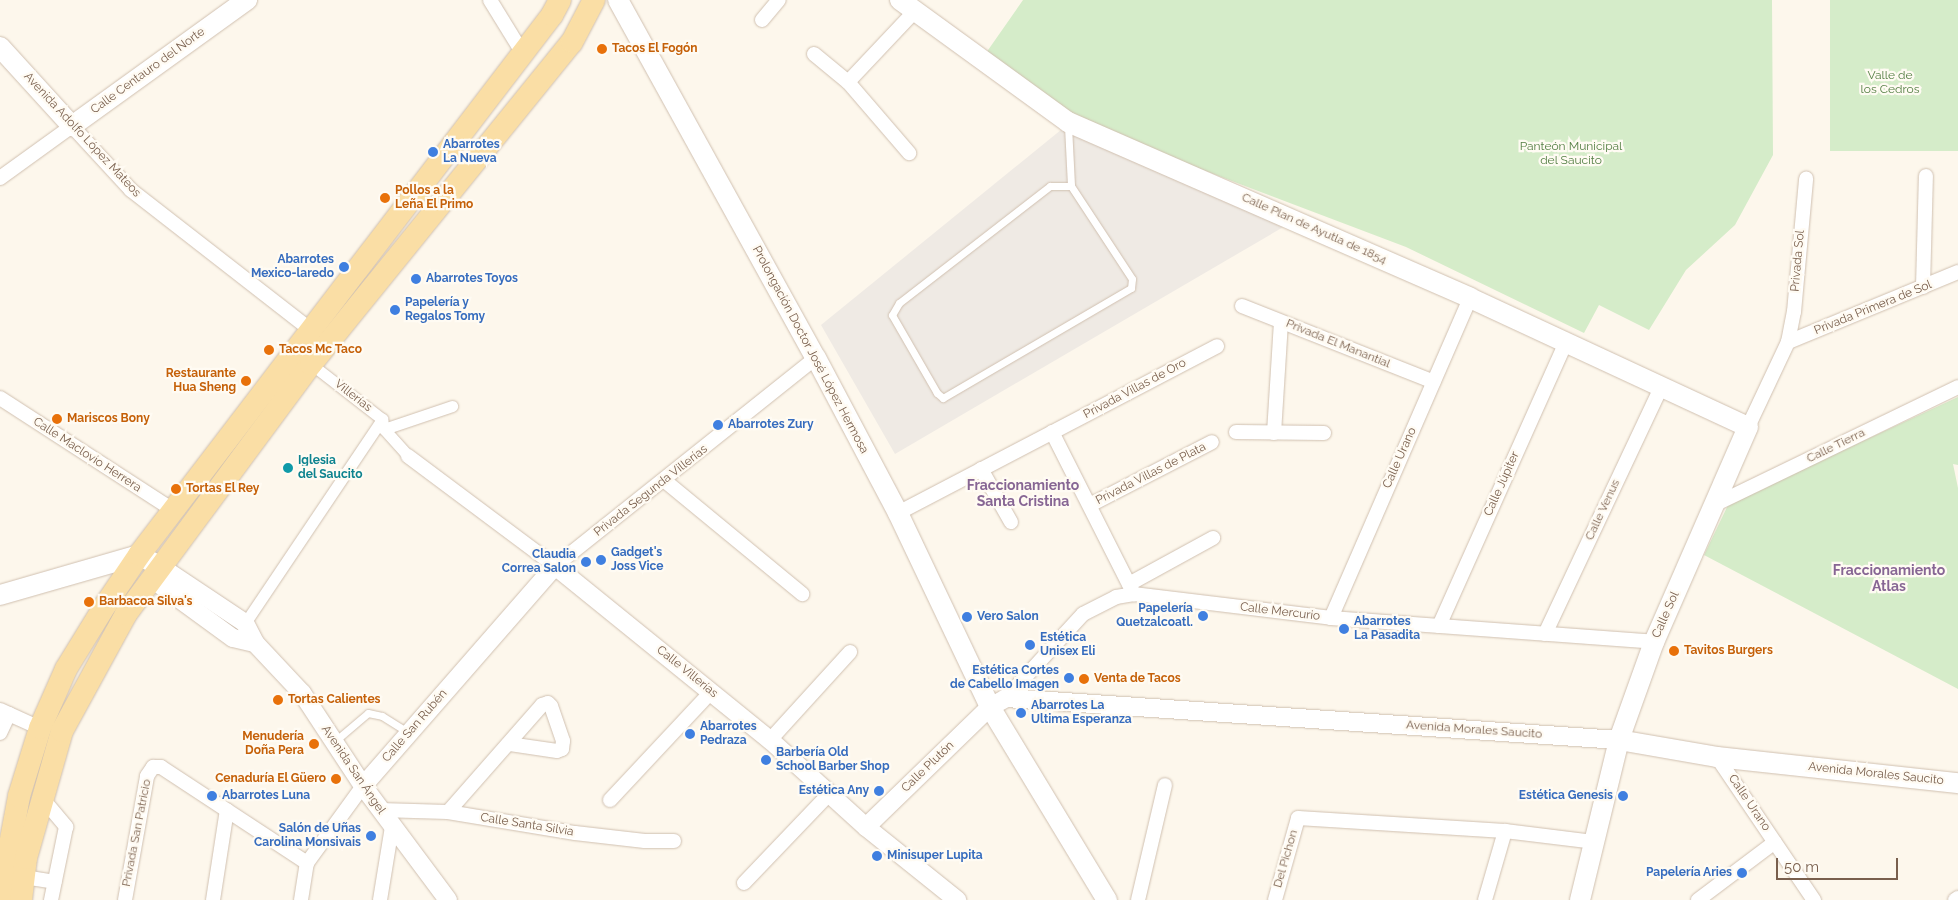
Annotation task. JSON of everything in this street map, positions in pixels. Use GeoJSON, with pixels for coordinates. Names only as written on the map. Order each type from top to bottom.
{"type":"FeatureCollection","features":[{"type":"Feature","properties":{"kind":"main road","name":"Calle Centauro del Norte"},"geometry":{"type":"LineString","coordinates":[[72,126],[247,0]]}},
{"type":"Feature","properties":{"kind":"main road"},"geometry":{"type":"LineString","coordinates":[[0,898],[19,796],[40,728],[66,669],[128,563],[175,511],[552,15],[560,0]]}},
{"type":"Feature","properties":{"kind":"main road"},"geometry":{"type":"LineString","coordinates":[[21,900],[26,858],[62,731],[126,614],[311,364],[572,42],[594,0]]}},
{"type":"Feature","properties":{"kind":"main road","name":"Prolongación Doctor José López Hermosa"},"geometry":{"type":"LineString","coordinates":[[618,0],[816,358],[998,702],[1108,900]]}},
{"type":"Feature","properties":{"kind":"main road","name":"Calle Plan de Ayutla de 1854"},"geometry":{"type":"LineString","coordinates":[[907,6],[1068,122],[1470,298],[1748,427]]}},
{"type":"Feature","properties":{"kind":"main road","name":"Avenida Adolfo López Mateos"},"geometry":{"type":"LineString","coordinates":[[0,47],[72,126]]}},
{"type":"Feature","properties":{"kind":"main road","name":"Calle Sol"},"geometry":{"type":"LineString","coordinates":[[1580,900],[1619,740],[1654,642],[1748,427]]}},
{"type":"Feature","properties":{"kind":"main road"},"geometry":{"type":"LineString","coordinates":[[0,595],[128,563]]}},
{"type":"Feature","properties":{"kind":"main road","name":"Avenida San Ángel"},"geometry":{"type":"LineString","coordinates":[[128,563],[156,573]]}},
{"type":"Feature","properties":{"kind":"main road","name":"Avenida Morales Saucito"},"geometry":{"type":"LineString","coordinates":[[1619,740],[1717,757],[1958,783]]}},
{"type":"Feature","properties":{"kind":"street"},"geometry":{"type":"LineString","coordinates":[[490,0],[522,52]]}},
{"type":"Feature","properties":{"kind":"street"},"geometry":{"type":"LineString","coordinates":[[762,20],[779,0]]}},
{"type":"Feature","properties":{"kind":"street"},"geometry":{"type":"LineString","coordinates":[[848,82],[907,6]]}},
{"type":"Feature","properties":{"kind":"street"},"geometry":{"type":"LineString","coordinates":[[814,54],[848,82],[909,153]]}},
{"type":"Feature","properties":{"kind":"street","name":"Calle Centauro del Norte"},"geometry":{"type":"LineString","coordinates":[[0,178],[72,126]]}},
{"type":"Feature","properties":{"kind":"street","name":"Avenida Adolfo López Mateos"},"geometry":{"type":"LineString","coordinates":[[72,126],[131,190],[311,330]]}},
{"type":"Feature","properties":{"kind":"street"},"geometry":{"type":"LineString","coordinates":[[1923,287],[1926,176]]}},
{"type":"Feature","properties":{"kind":"street","name":"Privada Sol"},"geometry":{"type":"LineString","coordinates":[[1788,342],[1794,312],[1806,179]]}},
{"type":"Feature","properties":{"kind":"street","name":"Privada Primera de Sol"},"geometry":{"type":"LineString","coordinates":[[1788,342],[1958,272]]}},
{"type":"Feature","properties":{"kind":"street","name":"Calle Urano"},"geometry":{"type":"LineString","coordinates":[[1331,618],[1470,298]]}},
{"type":"Feature","properties":{"kind":"street","name":"Privada El Manantial"},"geometry":{"type":"LineString","coordinates":[[1242,306],[1434,382]]}},
{"type":"Feature","properties":{"kind":"street"},"geometry":{"type":"LineString","coordinates":[[1274,432],[1281,322]]}},
{"type":"Feature","properties":{"kind":"street","name":"Calle Júpiter"},"geometry":{"type":"LineString","coordinates":[[1439,626],[1566,342]]}},
{"type":"Feature","properties":{"kind":"street","name":"Calle Sol"},"geometry":{"type":"LineString","coordinates":[[1748,427],[1788,342]]}},
{"type":"Feature","properties":{"kind":"street","name":"Privada Villas de Oro"},"geometry":{"type":"LineString","coordinates":[[898,513],[1217,346]]}},
{"type":"Feature","properties":{"kind":"street","name":"Privada Segunda Villerías"},"geometry":{"type":"LineString","coordinates":[[555,566],[665,481],[816,358]]}},
{"type":"Feature","properties":{"kind":"street","name":"Villerías"},"geometry":{"type":"LineString","coordinates":[[311,364],[383,424],[408,456]]}},
{"type":"Feature","properties":{"kind":"street","name":"Calle Venus"},"geometry":{"type":"LineString","coordinates":[[1545,634],[1661,387]]}},
{"type":"Feature","properties":{"kind":"street","name":"Calle Tierra"},"geometry":{"type":"LineString","coordinates":[[1714,505],[1958,387]]}},
{"type":"Feature","properties":{"kind":"street","name":"Calle Maclovio Herrera"},"geometry":{"type":"LineString","coordinates":[[0,398],[175,511]]}},
{"type":"Feature","properties":{"kind":"street"},"geometry":{"type":"LineString","coordinates":[[245,623],[383,424],[452,406]]}},
{"type":"Feature","properties":{"kind":"street"},"geometry":{"type":"LineString","coordinates":[[1052,432],[1132,589],[1213,538]]}},
{"type":"Feature","properties":{"kind":"street"},"geometry":{"type":"LineString","coordinates":[[1236,432],[1324,434]]}},
{"type":"Feature","properties":{"kind":"street","name":"Privada Villas de Plata"},"geometry":{"type":"LineString","coordinates":[[1090,505],[1212,442]]}},
{"type":"Feature","properties":{"kind":"street","name":"Calle Villerías"},"geometry":{"type":"LineString","coordinates":[[408,456],[555,566],[711,692],[770,740],[866,827],[957,900]]}},
{"type":"Feature","properties":{"kind":"street"},"geometry":{"type":"LineString","coordinates":[[981,469],[1011,522]]}},
{"type":"Feature","properties":{"kind":"street"},"geometry":{"type":"LineString","coordinates":[[665,481],[802,594]]}},
{"type":"Feature","properties":{"kind":"street","name":"Calle San Rubén"},"geometry":{"type":"LineString","coordinates":[[300,900],[307,863],[363,786],[555,566]]}},
{"type":"Feature","properties":{"kind":"street","name":"Avenida San Ángel"},"geometry":{"type":"LineString","coordinates":[[156,573],[245,623],[255,642],[302,693],[363,786],[448,900]]}},
{"type":"Feature","properties":{"kind":"street","name":"Avenida San Ángel"},"geometry":{"type":"LineString","coordinates":[[156,573],[233,638],[255,642]]}},
{"type":"Feature","properties":{"kind":"street","name":"Calle Mercurio"},"geometry":{"type":"LineString","coordinates":[[998,702],[1083,614],[1132,589],[1331,618],[1654,642]]}},
{"type":"Feature","properties":{"kind":"street"},"geometry":{"type":"LineString","coordinates":[[770,740],[850,652]]}},
{"type":"Feature","properties":{"kind":"street"},"geometry":{"type":"LineString","coordinates":[[610,800],[711,692]]}},
{"type":"Feature","properties":{"kind":"street","name":"Avenida Morales Saucito"},"geometry":{"type":"LineString","coordinates":[[998,702],[1619,740]]}},
{"type":"Feature","properties":{"kind":"street","name":"Calle Plutón"},"geometry":{"type":"LineString","coordinates":[[866,827],[998,702]]}},
{"type":"Feature","properties":{"kind":"street"},"geometry":{"type":"LineString","coordinates":[[0,733],[5,712],[40,728]]}},
{"type":"Feature","properties":{"kind":"street"},"geometry":{"type":"LineString","coordinates":[[448,812],[509,744]]}},
{"type":"Feature","properties":{"kind":"street","name":"Calle Urano"},"geometry":{"type":"LineString","coordinates":[[1717,757],[1814,900]]}},
{"type":"Feature","properties":{"kind":"street","name":"Privada San Patricio"},"geometry":{"type":"LineString","coordinates":[[125,900],[147,776],[153,768],[161,768],[227,810]]}},
{"type":"Feature","properties":{"kind":"street"},"geometry":{"type":"LineString","coordinates":[[1138,900],[1165,785]]}},
{"type":"Feature","properties":{"kind":"street"},"geometry":{"type":"LineString","coordinates":[[744,883],[830,793]]}},
{"type":"Feature","properties":{"kind":"street"},"geometry":{"type":"LineString","coordinates":[[42,798],[66,828],[51,900]]}},
{"type":"Feature","properties":{"kind":"street"},"geometry":{"type":"LineString","coordinates":[[213,900],[227,810],[307,863]]}},
{"type":"Feature","properties":{"kind":"street","name":"Calle Santa Silvia"},"geometry":{"type":"LineString","coordinates":[[380,810],[448,812],[575,833],[644,841],[674,841]]}},
{"type":"Feature","properties":{"kind":"street","name":"Del Pichon"},"geometry":{"type":"LineString","coordinates":[[1275,900],[1298,818],[1505,831]]}},
{"type":"Feature","properties":{"kind":"street"},"geometry":{"type":"LineString","coordinates":[[380,900],[392,827]]}},
{"type":"Feature","properties":{"kind":"street"},"geometry":{"type":"LineString","coordinates":[[1485,900],[1505,831],[1595,842]]}},
{"type":"Feature","properties":{"kind":"street"},"geometry":{"type":"LineString","coordinates":[[1698,900],[1775,842]]}},
{"type":"Feature","properties":{"kind":"street"},"geometry":{"type":"LineString","coordinates":[[24,877],[55,882]]}},
{"type":"Feature","properties":{"kind":"lane"},"geometry":{"type":"LineString","coordinates":[[1068,122],[1071,186],[1132,279],[1130,288],[944,398],[937,394],[892,315],[899,303],[1050,186],[1071,186]]}},
{"type":"Feature","properties":{"kind":"lane"},"geometry":{"type":"LineString","coordinates":[[334,742],[368,713],[382,716],[409,734]]}},
{"type":"Feature","properties":{"kind":"shaded area"},"geometry":{"type":"Polygon","coordinates":[[[1067,125],[1292,222],[895,454],[821,325],[1067,125]]]}},
{"type":"Feature","properties":{"kind":"green space","name":"Panteón Municipal del Saucito"},"geometry":{"type":"Polygon","coordinates":[[[1023,0],[1772,0],[1773,155],[1735,225],[1686,270],[1649,330],[1599,305],[1584,333],[1406,247],[1087,126],[986,53],[1023,0]]]}},
{"type":"Feature","properties":{"kind":"green space","name":"Valle de los Cedros"},"geometry":{"type":"Polygon","coordinates":[[[1830,0],[1958,0],[1958,151],[1830,151],[1830,0]]]}},
{"type":"Feature","properties":{"kind":"green space"},"geometry":{"type":"Polygon","coordinates":[[[1958,397],[1958,465],[1953,464],[1958,488],[1958,689],[1704,555],[1729,503],[1958,397]]]}},
{"type":"Feature","properties":{"kind":"place","name":"Tacos El Fogón"},"geometry":{"type":"Point","coordinates":[602,49]}},
{"type":"Feature","properties":{"kind":"place","name":"Abarrotes La Nueva"},"geometry":{"type":"Point","coordinates":[433,152]}},
{"type":"Feature","properties":{"kind":"place","name":"Pollos a la Leña El Primo"},"geometry":{"type":"Point","coordinates":[385,198]}},
{"type":"Feature","properties":{"kind":"place","name":"Abarrotes Mexico-laredo"},"geometry":{"type":"Point","coordinates":[344,267]}},
{"type":"Feature","properties":{"kind":"place","name":"Abarrotes Toyos"},"geometry":{"type":"Point","coordinates":[416,279]}},
{"type":"Feature","properties":{"kind":"place","name":"Papelería y Regalos Tomy"},"geometry":{"type":"Point","coordinates":[395,310]}},
{"type":"Feature","properties":{"kind":"place","name":"Tacos Mc Taco"},"geometry":{"type":"Point","coordinates":[269,350]}},
{"type":"Feature","properties":{"kind":"place","name":"Restaurante Hua Sheng"},"geometry":{"type":"Point","coordinates":[246,381]}},
{"type":"Feature","properties":{"kind":"place","name":"Mariscos Bony"},"geometry":{"type":"Point","coordinates":[57,419]}},
{"type":"Feature","properties":{"kind":"place","name":"Abarrotes Zury"},"geometry":{"type":"Point","coordinates":[718,425]}},
{"type":"Feature","properties":{"kind":"place","name":"Iglesia del Saucito"},"geometry":{"type":"Point","coordinates":[288,468]}},
{"type":"Feature","properties":{"kind":"place","name":"Tortas El Rey"},"geometry":{"type":"Point","coordinates":[176,489]}},
{"type":"Feature","properties":{"kind":"place","name":"Gadget's Joss Vice"},"geometry":{"type":"Point","coordinates":[601,560]}},
{"type":"Feature","properties":{"kind":"place","name":"Claudia Correa Salon"},"geometry":{"type":"Point","coordinates":[586,562]}},
{"type":"Feature","properties":{"kind":"place","name":"Barbacoa Silva's"},"geometry":{"type":"Point","coordinates":[89,602]}},
{"type":"Feature","properties":{"kind":"place","name":"Papelería Quetzalcoatl."},"geometry":{"type":"Point","coordinates":[1203,616]}},
{"type":"Feature","properties":{"kind":"place","name":"Vero Salon"},"geometry":{"type":"Point","coordinates":[967,617]}},
{"type":"Feature","properties":{"kind":"place","name":"Abarrotes La Pasadita"},"geometry":{"type":"Point","coordinates":[1344,629]}},
{"type":"Feature","properties":{"kind":"place","name":"Estética Unisex Eli"},"geometry":{"type":"Point","coordinates":[1030,645]}},
{"type":"Feature","properties":{"kind":"place","name":"Tavitos Burgers"},"geometry":{"type":"Point","coordinates":[1674,651]}},
{"type":"Feature","properties":{"kind":"place","name":"Estética Cortes de Cabello Imagen"},"geometry":{"type":"Point","coordinates":[1069,678]}},
{"type":"Feature","properties":{"kind":"place","name":"Venta de Tacos"},"geometry":{"type":"Point","coordinates":[1084,679]}},
{"type":"Feature","properties":{"kind":"place","name":"Tortas Calientes"},"geometry":{"type":"Point","coordinates":[278,700]}},
{"type":"Feature","properties":{"kind":"place","name":"Abarrotes La Ultima Esperanza"},"geometry":{"type":"Point","coordinates":[1021,713]}},
{"type":"Feature","properties":{"kind":"place","name":"Abarrotes Pedraza"},"geometry":{"type":"Point","coordinates":[690,734]}},
{"type":"Feature","properties":{"kind":"place","name":"Menudería Doña Pera"},"geometry":{"type":"Point","coordinates":[314,744]}},
{"type":"Feature","properties":{"kind":"place","name":"Barbería Old School Barber Shop"},"geometry":{"type":"Point","coordinates":[766,760]}},
{"type":"Feature","properties":{"kind":"place","name":"Cenaduría El Güero"},"geometry":{"type":"Point","coordinates":[336,779]}},
{"type":"Feature","properties":{"kind":"place","name":"Estética Any"},"geometry":{"type":"Point","coordinates":[879,791]}},
{"type":"Feature","properties":{"kind":"place","name":"Abarrotes Luna"},"geometry":{"type":"Point","coordinates":[212,796]}},
{"type":"Feature","properties":{"kind":"place","name":"Estética Genesis"},"geometry":{"type":"Point","coordinates":[1623,796]}},
{"type":"Feature","properties":{"kind":"place","name":"Salón de Uñas Carolina Monsivais"},"geometry":{"type":"Point","coordinates":[371,836]}},
{"type":"Feature","properties":{"kind":"place","name":"Minisuper Lupita"},"geometry":{"type":"Point","coordinates":[877,856]}},
{"type":"Feature","properties":{"kind":"place","name":"Papelería Aries"},"geometry":{"type":"Point","coordinates":[1742,873]}},
{"type":"Feature","properties":{"kind":"district","name":"Fraccionamiento Santa Cristina"},"geometry":{"type":"Point","coordinates":[1023,494]}},
{"type":"Feature","properties":{"kind":"district","name":"Fraccionamiento Atlas"},"geometry":{"type":"Point","coordinates":[1889,578]}}]}
